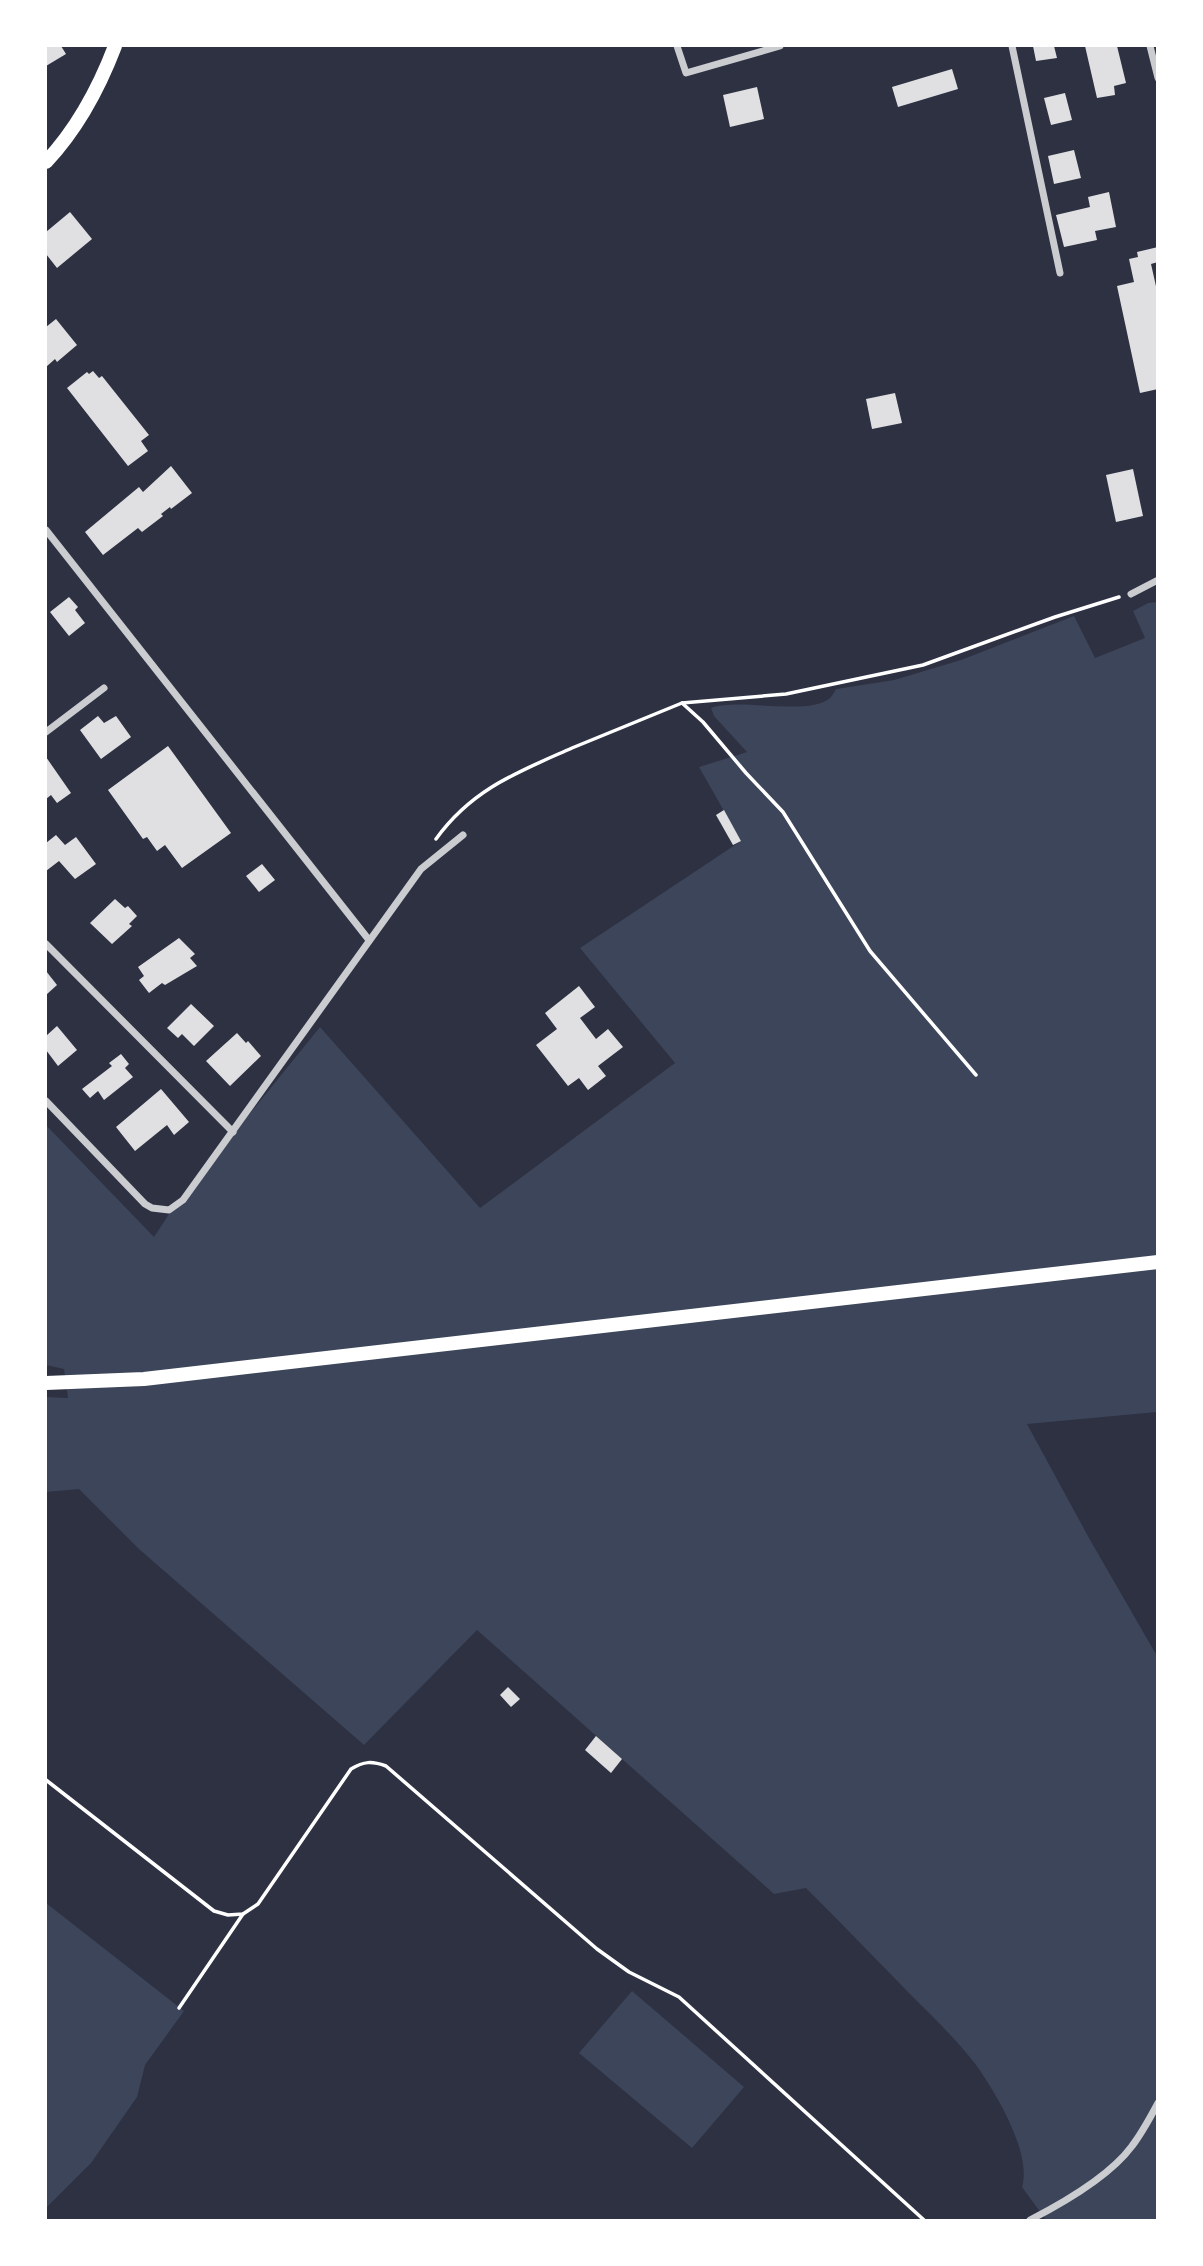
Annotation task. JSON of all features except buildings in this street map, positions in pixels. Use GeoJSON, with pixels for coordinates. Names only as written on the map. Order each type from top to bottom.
{"type":"FeatureCollection","features":[{"type":"Feature","properties":{"kind":"main road"},"geometry":{"type":"LineString","coordinates":[[46,162],[88,104],[115,46]]}},
{"type":"Feature","properties":{"kind":"main road"},"geometry":{"type":"LineString","coordinates":[[46,1383],[144,1379],[1157,1262]]}},
{"type":"Feature","properties":{"kind":"street"},"geometry":{"type":"LineString","coordinates":[[677,46],[686,73],[780,46]]}},
{"type":"Feature","properties":{"kind":"street"},"geometry":{"type":"LineString","coordinates":[[1012,46],[1060,274]]}},
{"type":"Feature","properties":{"kind":"street"},"geometry":{"type":"LineString","coordinates":[[1150,46],[1157,78]]}},
{"type":"Feature","properties":{"kind":"street"},"geometry":{"type":"LineString","coordinates":[[46,530],[369,940]]}},
{"type":"Feature","properties":{"kind":"street"},"geometry":{"type":"LineString","coordinates":[[1131,594],[1157,580]]}},
{"type":"Feature","properties":{"kind":"street"},"geometry":{"type":"LineString","coordinates":[[46,732],[103,688]]}},
{"type":"Feature","properties":{"kind":"street"},"geometry":{"type":"LineString","coordinates":[[46,1101],[145,1203],[161,1210],[169,1210],[183,1200],[421,869],[464,835]]}},
{"type":"Feature","properties":{"kind":"street"},"geometry":{"type":"LineString","coordinates":[[46,944],[233,1132]]}},
{"type":"Feature","properties":{"kind":"street"},"geometry":{"type":"LineString","coordinates":[[1030,2221],[1114,2166],[1131,2147],[1157,2103]]}},
{"type":"Feature","properties":{"kind":"path"},"geometry":{"type":"LineString","coordinates":[[421,869],[432,844],[449,821],[471,800],[503,778],[682,703],[786,694],[923,665],[1055,617],[1131,594]]}},
{"type":"Feature","properties":{"kind":"path"},"geometry":{"type":"LineString","coordinates":[[682,703],[703,722],[783,812],[870,951],[976,1075]]}},
{"type":"Feature","properties":{"kind":"path"},"geometry":{"type":"LineString","coordinates":[[46,1780],[214,1911],[228,1916],[243,1913],[258,1904],[351,1769],[362,1762],[374,1761],[386,1766],[597,1949],[629,1972],[679,1997],[924,2221]]}},
{"type":"Feature","properties":{"kind":"path"},"geometry":{"type":"LineString","coordinates":[[179,2008],[243,1913]]}},
{"type":"Feature","properties":{"kind":"shaded area"},"geometry":{"type":"Polygon","coordinates":[[[1157,602],[1157,1412],[1027,1424],[1157,1656],[1157,2220],[1046,2220],[1022,2187],[1022,2158],[1002,2107],[976,2065],[943,2027],[806,1888],[774,1894],[477,1630],[364,1745],[139,1549],[79,1489],[46,1492],[46,1397],[68,1398],[64,1369],[46,1365],[46,1125],[154,1237],[171,1211],[320,1027],[480,1208],[675,1063],[580,948],[741,841],[699,767],[747,752],[714,716],[711,708],[738,704],[790,707],[820,703],[830,698],[836,689],[894,680],[961,660],[1074,616],[1095,658],[1145,638],[1133,611],[1148,603],[1157,602]]]}},
{"type":"Feature","properties":{"kind":"shaded area"},"geometry":{"type":"Polygon","coordinates":[[[46,1903],[184,2011],[145,2065],[137,2097],[91,2163],[46,2208],[46,1903]]]}},
{"type":"Feature","properties":{"kind":"shaded area"},"geometry":{"type":"Polygon","coordinates":[[[632,1991],[744,2087],[692,2148],[579,2053],[632,1991]]]}}]}
